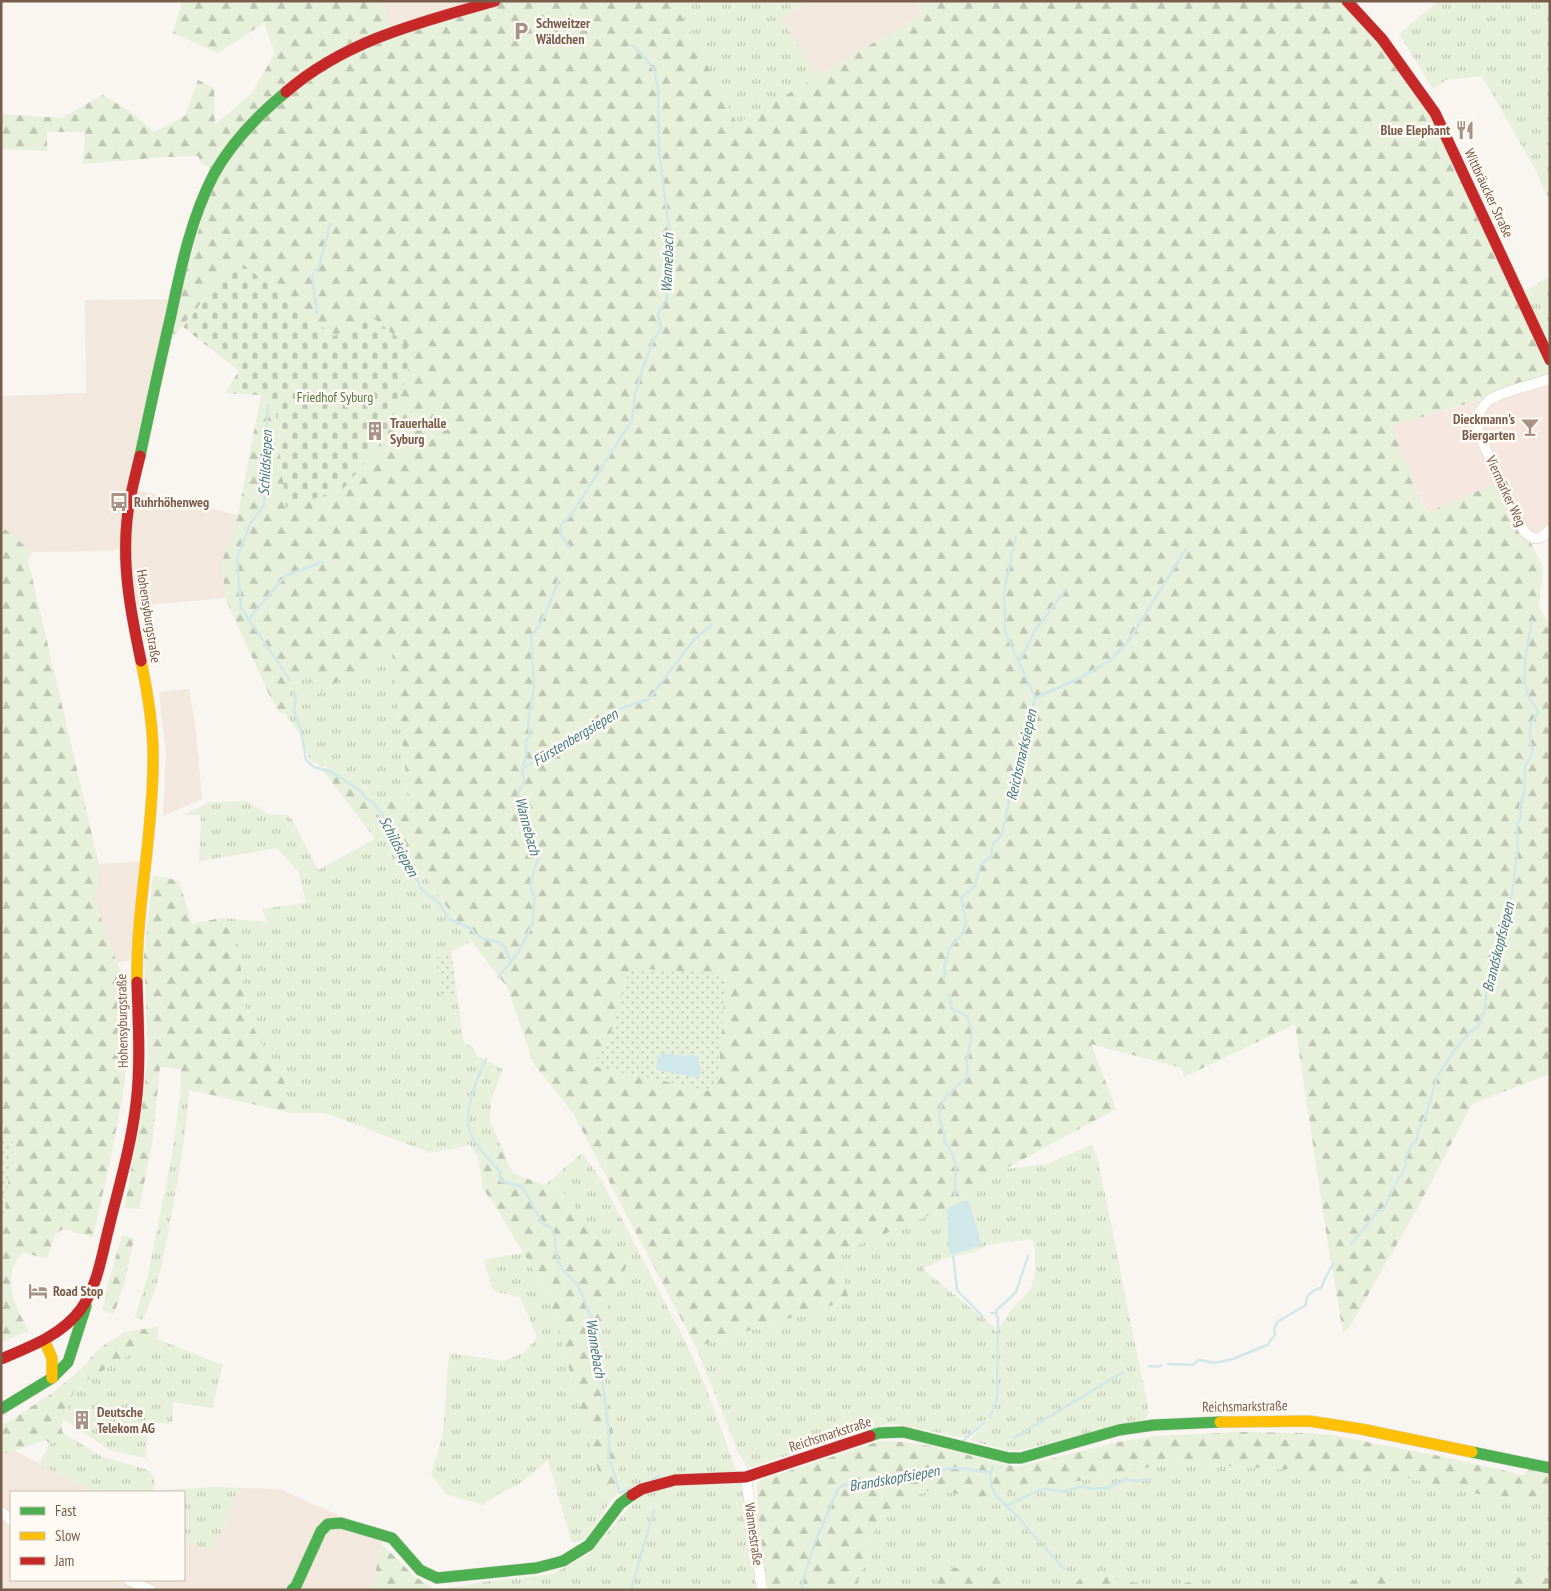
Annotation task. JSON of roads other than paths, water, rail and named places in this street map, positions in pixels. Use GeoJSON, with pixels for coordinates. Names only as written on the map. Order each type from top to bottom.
{"type":"FeatureCollection","features":[{"type":"Feature","properties":{"kind":"main road","name":"Hohensyburgstraße"},"geometry":{"type":"LineString","coordinates":[[1,1359],[55,1341],[88,1298],[98,1271],[130,1134],[138,1087],[137,959],[139,916],[153,798],[154,768],[151,714],[127,586],[126,529],[128,510],[184,254],[204,195],[232,148],[263,113],[303,77],[339,55],[382,34],[495,1]]}},
{"type":"Feature","properties":{"kind":"main road","name":"Wittbräucker Straße"},"geometry":{"type":"LineString","coordinates":[[1347,1],[1382,39],[1435,113],[1550,360]]}},
{"type":"Feature","properties":{"kind":"main road"},"geometry":{"type":"LineString","coordinates":[[1,1409],[56,1375],[68,1362],[88,1298]]}},
{"type":"Feature","properties":{"kind":"main road"},"geometry":{"type":"LineString","coordinates":[[55,1341],[52,1358],[56,1375]]}},
{"type":"Feature","properties":{"kind":"main road"},"geometry":{"type":"LineString","coordinates":[[55,1341],[63,1355],[56,1375]]}},
{"type":"Feature","properties":{"kind":"main road","name":"Reichsmarkstraße"},"geometry":{"type":"LineString","coordinates":[[292,1590],[296,1586],[321,1531],[328,1524],[334,1522],[392,1538],[420,1570],[437,1578],[536,1568],[563,1561],[589,1545],[620,1504],[642,1489],[675,1480],[746,1477],[879,1433],[903,1432],[1009,1458],[1020,1458],[1119,1430],[1145,1426],[1187,1422],[1310,1421],[1336,1424],[1550,1468]]}},
{"type":"Feature","properties":{"kind":"street","name":"Viermärker Weg"},"geometry":{"type":"LineString","coordinates":[[1550,379],[1502,394],[1490,400],[1479,412],[1477,422],[1482,442],[1524,531],[1530,538],[1537,538],[1546,535],[1550,529]]}},
{"type":"Feature","properties":{"kind":"street","name":"Wannestraße"},"geometry":{"type":"LineString","coordinates":[[746,1477],[762,1590]]}},
{"type":"Feature","properties":{"kind":"street"},"geometry":{"type":"LineString","coordinates":[[130,1581],[146,1589]]}},
{"type":"Feature","properties":{"kind":"water"},"geometry":{"type":"Polygon","coordinates":[[[662,1053],[679,1056],[698,1056],[701,1068],[699,1078],[657,1070],[655,1067],[658,1061],[656,1057],[662,1053]]]}},
{"type":"Feature","properties":{"kind":"water"},"geometry":{"type":"Polygon","coordinates":[[[966,1200],[969,1202],[982,1244],[951,1254],[949,1251],[947,1210],[951,1206],[966,1200]]]}},
{"type":"Feature","properties":{"kind":"waterway","name":"Wannebach"},"geometry":{"type":"LineString","coordinates":[[570,548],[561,535],[561,525],[571,515],[632,420],[635,395],[643,367],[653,341],[661,329],[658,314],[667,298],[671,244],[659,151],[658,87],[654,70],[632,45]]}},
{"type":"Feature","properties":{"kind":"waterway","name":"Schildsiepen"},"geometry":{"type":"LineString","coordinates":[[317,313],[312,275],[319,267],[330,224]]}},
{"type":"Feature","properties":{"kind":"waterway","name":"Schildsiepen"},"geometry":{"type":"LineString","coordinates":[[268,405],[263,507],[250,524],[237,558],[241,608],[290,680]]}},
{"type":"Feature","properties":{"kind":"waterway"},"geometry":{"type":"LineString","coordinates":[[1016,536],[1004,592],[1005,632],[1035,697]]}},
{"type":"Feature","properties":{"kind":"waterway","name":"Reichsmarksiepen"},"geometry":{"type":"LineString","coordinates":[[1035,698],[1080,678],[1109,661],[1127,643],[1186,549]]}},
{"type":"Feature","properties":{"kind":"waterway"},"geometry":{"type":"LineString","coordinates":[[248,620],[285,576],[322,562]]}},
{"type":"Feature","properties":{"kind":"waterway","name":"Wannebach"},"geometry":{"type":"LineString","coordinates":[[498,977],[518,953],[532,925],[535,897],[532,893],[531,883],[539,857],[530,841],[530,831],[524,820],[518,793],[524,782],[522,769],[526,757],[526,741],[530,734],[528,724],[534,685],[531,637],[550,603],[558,581]]}},
{"type":"Feature","properties":{"kind":"waterway"},"geometry":{"type":"LineString","coordinates":[[1020,661],[1034,632],[1066,589]]}},
{"type":"Feature","properties":{"kind":"waterway","name":"Brandskopfsiepen"},"geometry":{"type":"LineString","coordinates":[[1351,1244],[1377,1211],[1381,1211],[1385,1207],[1406,1166],[1405,1159],[1411,1146],[1417,1140],[1418,1130],[1426,1115],[1437,1077],[1456,1048],[1478,1026],[1485,1009],[1487,986],[1494,971],[1499,930],[1506,917],[1513,888],[1518,846],[1517,826],[1521,816],[1520,806],[1524,794],[1525,767],[1533,751],[1530,743],[1530,725],[1538,713],[1526,689],[1524,670],[1532,621]]}},
{"type":"Feature","properties":{"kind":"waterway","name":"Fürstenbergsiepen"},"geometry":{"type":"LineString","coordinates":[[523,768],[590,731],[619,709],[649,699],[693,641],[712,624]]}},
{"type":"Feature","properties":{"kind":"waterway","name":"Schildsiepen"},"geometry":{"type":"LineString","coordinates":[[294,692],[296,697],[294,711],[301,730],[306,760],[314,767],[332,772],[358,789],[373,803],[381,812],[422,890],[440,904],[449,919],[472,929],[475,934],[484,939],[499,942],[505,947],[511,963]]}},
{"type":"Feature","properties":{"kind":"waterway","name":"Reichsmarksiepen"},"geometry":{"type":"LineString","coordinates":[[945,977],[944,967],[950,948],[963,933],[966,921],[961,898],[975,886],[980,866],[991,856],[993,844],[1002,835],[1011,791],[1035,698]]}},
{"type":"Feature","properties":{"kind":"waterway","name":"Reichsmarksiepen"},"geometry":{"type":"LineString","coordinates":[[949,995],[952,1009],[967,1016],[972,1032],[967,1061],[968,1077],[948,1095],[941,1107],[940,1113],[945,1143],[954,1161],[956,1175],[955,1196]]}},
{"type":"Feature","properties":{"kind":"waterway","name":"Wannebach"},"geometry":{"type":"LineString","coordinates":[[486,1059],[476,1085],[468,1115],[472,1137],[479,1148],[501,1172],[501,1181],[523,1187],[543,1224],[552,1228],[554,1232],[558,1260],[562,1268],[576,1283],[593,1321],[590,1329],[598,1346],[609,1434],[609,1457],[620,1493],[631,1488]]}},
{"type":"Feature","properties":{"kind":"waterway","name":"Reichsmarksiepen"},"geometry":{"type":"LineString","coordinates":[[953,1254],[957,1290],[983,1317]]}},
{"type":"Feature","properties":{"kind":"waterway"},"geometry":{"type":"LineString","coordinates":[[996,1313],[1016,1292],[1028,1256]]}},
{"type":"Feature","properties":{"kind":"waterway","name":"Brandskopfsiepen"},"geometry":{"type":"LineString","coordinates":[[1168,1364],[1192,1365],[1199,1360],[1215,1363],[1233,1359],[1267,1345],[1275,1335],[1274,1330],[1277,1322],[1306,1305],[1308,1296],[1321,1288],[1334,1263]]}},
{"type":"Feature","properties":{"kind":"waterway","name":"Reichsmarksiepen"},"geometry":{"type":"LineString","coordinates":[[990,1416],[997,1396],[998,1318],[996,1313],[991,1313]]}},
{"type":"Feature","properties":{"kind":"waterway","name":"Brandskopfsiepen"},"geometry":{"type":"LineString","coordinates":[[1149,1366],[1158,1367],[1161,1365]]}},
{"type":"Feature","properties":{"kind":"waterway","name":"Brandskopfsiepen"},"geometry":{"type":"LineString","coordinates":[[1014,1438],[1123,1372]]}},
{"type":"Feature","properties":{"kind":"waterway","name":"Reichsmarksiepen"},"geometry":{"type":"LineString","coordinates":[[964,1440],[985,1422]]}},
{"type":"Feature","properties":{"kind":"waterway"},"geometry":{"type":"LineString","coordinates":[[993,1466],[991,1482],[996,1495],[1039,1541]]}},
{"type":"Feature","properties":{"kind":"waterway","name":"Brandskopfsiepen"},"geometry":{"type":"LineString","coordinates":[[803,1590],[802,1584],[815,1542],[838,1489],[844,1485],[953,1468],[990,1472]]}},
{"type":"Feature","properties":{"kind":"waterway","name":"Wannebach"},"geometry":{"type":"LineString","coordinates":[[652,1479],[659,1476]]}},
{"type":"Feature","properties":{"kind":"waterway"},"geometry":{"type":"LineString","coordinates":[[1006,1506],[1039,1490],[1047,1489],[1063,1492],[1083,1486],[1092,1489],[1107,1488],[1126,1479],[1136,1481],[1150,1479]]}},
{"type":"Feature","properties":{"kind":"waterway","name":"Wannebach"},"geometry":{"type":"LineString","coordinates":[[631,1590],[654,1510]]}},
{"type":"Feature","properties":{"kind":"waterway"},"geometry":{"type":"LineString","coordinates":[[1044,1546],[1064,1569]]}},
{"type":"Feature","properties":{"kind":"place","name":"Schweitzer Wäldchen"},"geometry":{"type":"Point","coordinates":[521,31]}},
{"type":"Feature","properties":{"kind":"place","name":"Blue Elephant"},"geometry":{"type":"Point","coordinates":[1465,130]}},
{"type":"Feature","properties":{"kind":"place","name":"Dieckmann's Biergarten"},"geometry":{"type":"Point","coordinates":[1530,427]}},
{"type":"Feature","properties":{"kind":"place","name":"Trauerhalle Syburg"},"geometry":{"type":"Point","coordinates":[375,431]}},
{"type":"Feature","properties":{"kind":"place","name":"Ruhrhöhenweg"},"geometry":{"type":"Point","coordinates":[119,502]}},
{"type":"Feature","properties":{"kind":"place","name":"Road Stop"},"geometry":{"type":"Point","coordinates":[38,1291]}},
{"type":"Feature","properties":{"kind":"place","name":"Deutsche Telekom AG"},"geometry":{"type":"Point","coordinates":[82,1420]}},
{"type":"Feature","properties":{"kind":"park label","name":"Friedhof Syburg"},"geometry":{"type":"Point","coordinates":[335,397]}}]}
